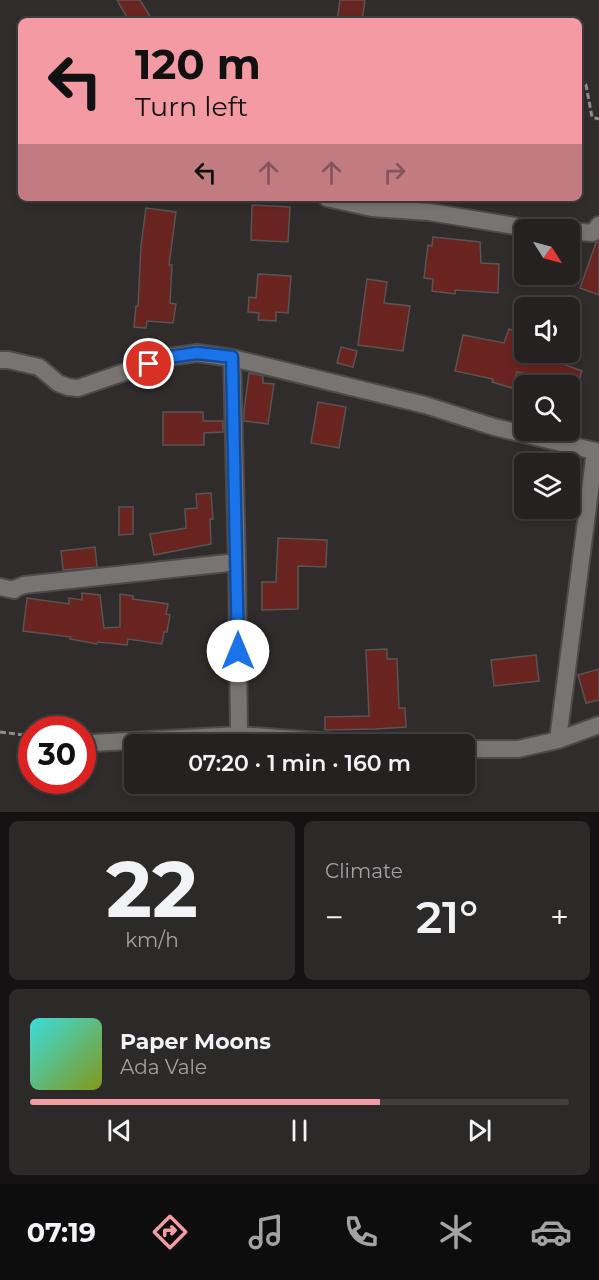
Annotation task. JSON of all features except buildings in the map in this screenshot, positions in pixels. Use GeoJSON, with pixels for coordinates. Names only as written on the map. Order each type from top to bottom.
{"type":"FeatureCollection","features":[{"type":"Feature","properties":{"kind":"street"},"geometry":{"type":"LineString","coordinates":[[340,201],[372,208],[429,212],[514,226]]}},
{"type":"Feature","properties":{"kind":"street"},"geometry":{"type":"LineString","coordinates":[[580,232],[593,233],[599,225]]}},
{"type":"Feature","properties":{"kind":"street"},"geometry":{"type":"LineString","coordinates":[[0,360],[39,367],[58,383],[78,388],[169,357],[197,353],[232,357],[597,451],[558,740]]}},
{"type":"Feature","properties":{"kind":"street"},"geometry":{"type":"LineString","coordinates":[[232,357],[239,734]]}},
{"type":"Feature","properties":{"kind":"street"},"geometry":{"type":"LineString","coordinates":[[0,587],[14,590],[24,585],[237,562]]}},
{"type":"Feature","properties":{"kind":"street"},"geometry":{"type":"LineString","coordinates":[[475,748],[518,749],[558,740],[599,725]]}},
{"type":"Feature","properties":{"kind":"street"},"geometry":{"type":"LineString","coordinates":[[96,743],[124,741]]}},
{"type":"Feature","properties":{"kind":"path"},"geometry":{"type":"LineString","coordinates":[[582,81],[586,85],[592,117],[599,119]]}},
{"type":"Feature","properties":{"kind":"path"},"geometry":{"type":"LineString","coordinates":[[0,732],[18,734]]}},
{"type":"Feature","properties":{"kind":"route"},"geometry":{"type":"LineString","coordinates":[[149,364],[169,357],[197,353],[232,357],[238,651]]}}]}
